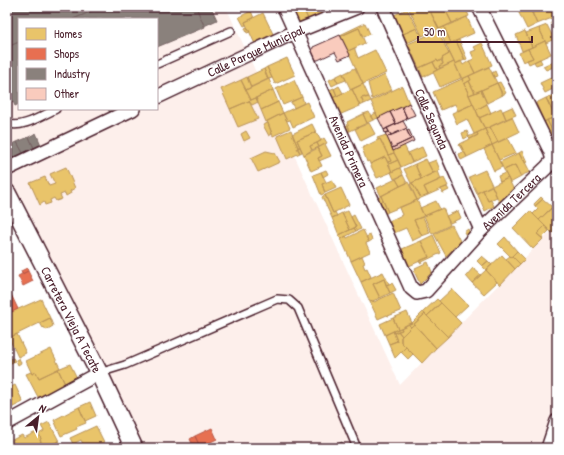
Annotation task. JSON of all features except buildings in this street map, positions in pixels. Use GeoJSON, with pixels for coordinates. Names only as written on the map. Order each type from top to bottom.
{"type":"FeatureCollection","features":[{"type":"Feature","properties":{"kind":"street","name":"Avenida Primera"},"geometry":{"type":"LineString","coordinates":[[284,7],[411,288],[417,293]]}},
{"type":"Feature","properties":{"kind":"street","name":"Calle Parque Municipal"},"geometry":{"type":"LineString","coordinates":[[158,98],[295,32],[357,7]]}},
{"type":"Feature","properties":{"kind":"street","name":"Calle Segunda"},"geometry":{"type":"LineString","coordinates":[[383,7],[481,230]]}},
{"type":"Feature","properties":{"kind":"street","name":"Avenida Tercera"},"geometry":{"type":"LineString","coordinates":[[417,293],[426,291],[481,230],[548,167],[552,160],[550,150],[479,7]]}},
{"type":"Feature","properties":{"kind":"street"},"geometry":{"type":"LineString","coordinates":[[7,169],[125,111]]}},
{"type":"Feature","properties":{"kind":"street","name":"Carretera Vieja A Tecate"},"geometry":{"type":"LineString","coordinates":[[7,193],[99,373],[134,448]]}},
{"type":"Feature","properties":{"kind":"street"},"geometry":{"type":"LineString","coordinates":[[7,423],[99,373]]}},
{"type":"Feature","properties":{"kind":"street"},"geometry":{"type":"LineString","coordinates":[[548,448],[557,421]]}},
{"type":"Feature","properties":{"kind":"lane"},"geometry":{"type":"LineString","coordinates":[[158,64],[231,31]]}},
{"type":"Feature","properties":{"kind":"lane"},"geometry":{"type":"LineString","coordinates":[[7,123],[11,125],[19,125],[54,110]]}},
{"type":"Feature","properties":{"kind":"lane"},"geometry":{"type":"LineString","coordinates":[[99,373],[125,365],[277,299],[289,300],[298,308],[357,448]]}},
{"type":"Feature","properties":{"kind":"shaded area"},"geometry":{"type":"Polygon","coordinates":[[[7,7],[226,7],[400,385],[557,225],[557,421],[548,448],[134,448],[7,193],[7,7]]]}}]}
